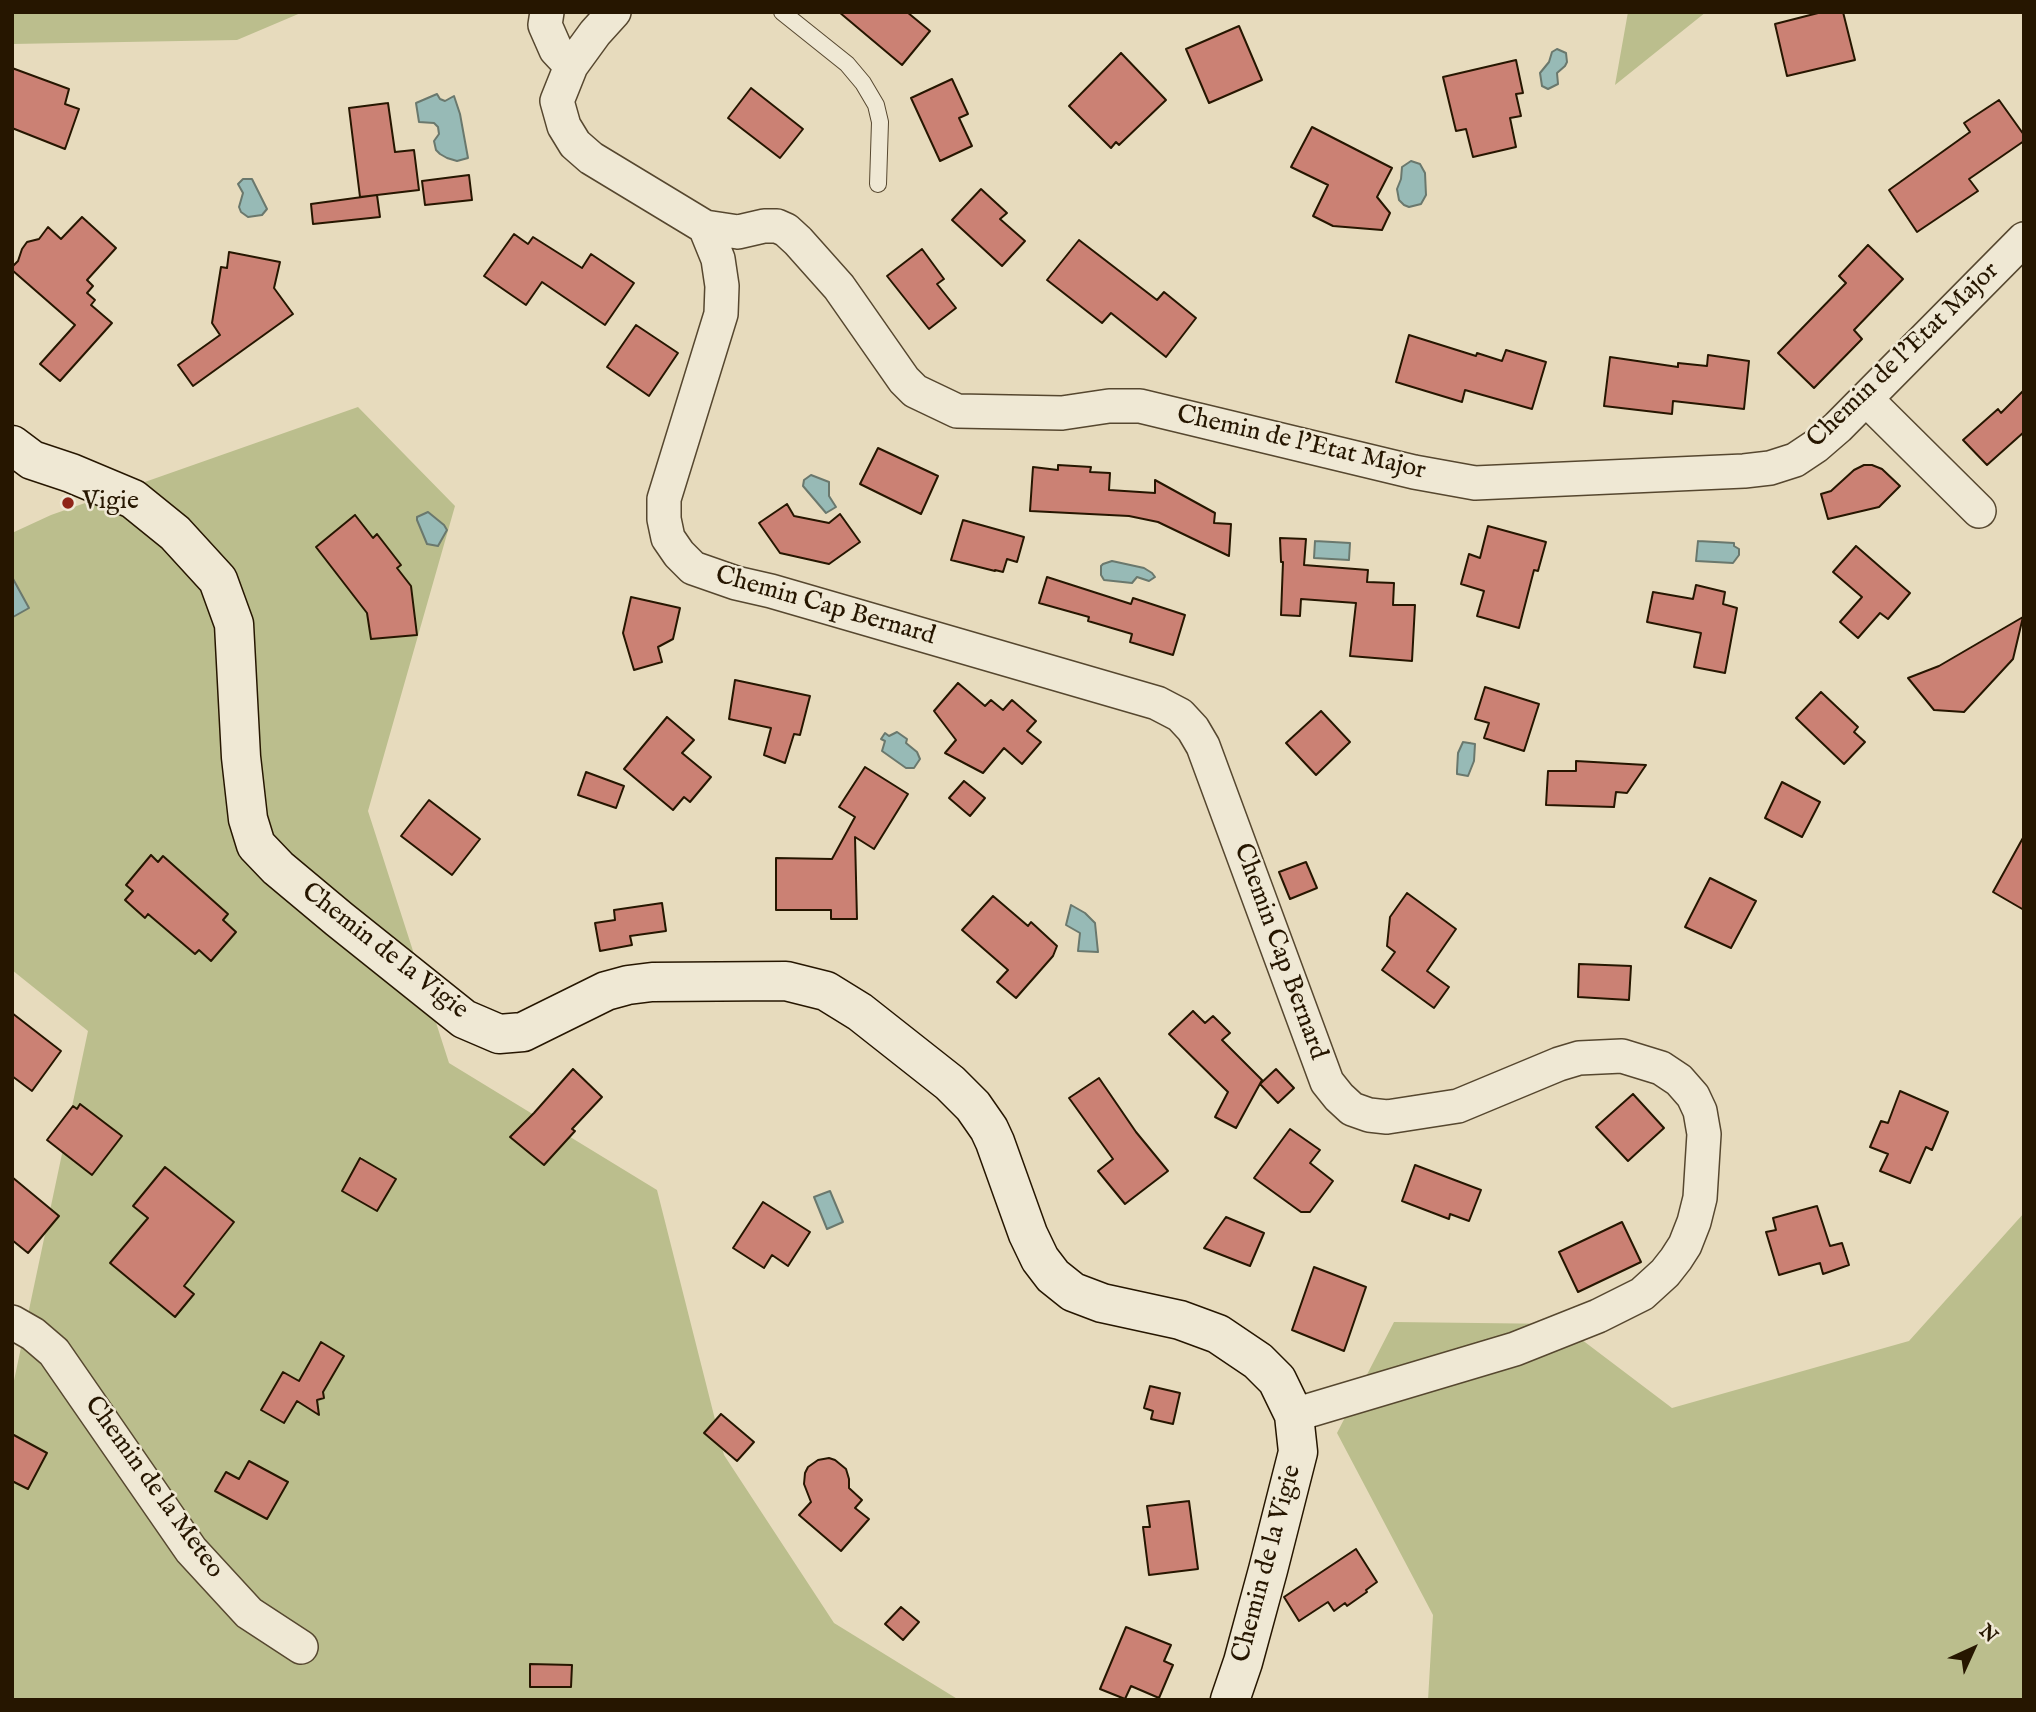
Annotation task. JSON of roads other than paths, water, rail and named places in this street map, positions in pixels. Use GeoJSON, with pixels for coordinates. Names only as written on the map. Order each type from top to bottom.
{"type":"FeatureCollection","features":[{"type":"Feature","properties":{"kind":"street"},"geometry":{"type":"LineString","coordinates":[[547,12],[545,25],[555,50],[571,65]]}},
{"type":"Feature","properties":{"kind":"street","name":"Chemin de l'Etat Major"},"geometry":{"type":"LineString","coordinates":[[614,12],[571,65],[557,101],[564,125],[575,144],[591,158],[705,227],[738,232],[764,226],[777,226],[786,230],[839,287],[904,380],[915,391],[957,411],[1062,413],[1109,406],[1140,406],[1414,472],[1475,483],[1770,468],[1795,460],[1816,446],[2024,239]]}},
{"type":"Feature","properties":{"kind":"street","name":"Chemin Cap Bernard"},"geometry":{"type":"LineString","coordinates":[[705,227],[718,259],[722,286],[721,314],[664,499],[668,538],[693,568],[736,583],[1157,703],[1180,715],[1203,746],[1327,1082],[1352,1109],[1387,1117],[1458,1107],[1559,1064],[1579,1058],[1622,1056],[1661,1068],[1679,1080],[1693,1096],[1700,1111],[1704,1134],[1700,1198],[1694,1222],[1676,1259],[1642,1294],[1598,1316],[1515,1349],[1294,1415]]}},
{"type":"Feature","properties":{"kind":"street"},"geometry":{"type":"LineString","coordinates":[[1866,399],[1979,511]]}},
{"type":"Feature","properties":{"kind":"street","name":"Chemin de la Vigie"},"geometry":{"type":"LineString","coordinates":[[12,445],[32,460],[133,499],[175,533],[218,580],[234,624],[241,757],[248,818],[256,845],[278,868],[464,1019],[499,1034],[523,1032],[606,991],[652,982],[786,981],[826,991],[860,1012],[950,1083],[973,1106],[992,1135],[1028,1234],[1040,1259],[1053,1276],[1073,1292],[1102,1303],[1180,1320],[1218,1334],[1258,1361],[1277,1380],[1294,1415],[1298,1452],[1243,1662],[1230,1700]]}},
{"type":"Feature","properties":{"kind":"street","name":"Chemin de la Meteo"},"geometry":{"type":"LineString","coordinates":[[12,1322],[33,1334],[54,1352],[191,1550],[249,1613],[301,1647]]}},
{"type":"Feature","properties":{"kind":"lane"},"geometry":{"type":"LineString","coordinates":[[782,12],[847,64],[876,105],[880,122],[878,184]]}},
{"type":"Feature","properties":{"kind":"water"},"geometry":{"type":"Polygon","coordinates":[[[1557,49],[1566,53],[1567,62],[1557,73],[1558,84],[1548,89],[1542,86],[1540,73],[1549,62],[1552,52],[1557,49]]]}},
{"type":"Feature","properties":{"kind":"water"},"geometry":{"type":"Polygon","coordinates":[[[437,94],[445,101],[454,96],[468,158],[457,161],[440,154],[434,141],[439,134],[438,127],[434,123],[419,122],[416,103],[437,94]]]}},
{"type":"Feature","properties":{"kind":"water"},"geometry":{"type":"Polygon","coordinates":[[[1411,161],[1420,164],[1425,173],[1426,195],[1421,204],[1409,207],[1399,200],[1397,189],[1402,167],[1411,161]]]}},
{"type":"Feature","properties":{"kind":"water"},"geometry":{"type":"Polygon","coordinates":[[[243,179],[252,179],[267,209],[262,215],[248,217],[241,212],[239,207],[243,193],[238,184],[243,179]]]}},
{"type":"Feature","properties":{"kind":"water"},"geometry":{"type":"Polygon","coordinates":[[[811,475],[829,482],[829,496],[836,507],[826,513],[803,486],[804,480],[811,475]]]}},
{"type":"Feature","properties":{"kind":"water"},"geometry":{"type":"Polygon","coordinates":[[[428,512],[447,530],[438,546],[427,544],[417,520],[417,517],[428,512]]]}},
{"type":"Feature","properties":{"kind":"water"},"geometry":{"type":"Polygon","coordinates":[[[1315,541],[1350,543],[1349,560],[1314,558],[1315,541]]]}},
{"type":"Feature","properties":{"kind":"water"},"geometry":{"type":"Polygon","coordinates":[[[1698,541],[1734,543],[1739,549],[1739,555],[1733,563],[1696,561],[1698,541]]]}},
{"type":"Feature","properties":{"kind":"water"},"geometry":{"type":"Polygon","coordinates":[[[1112,561],[1144,568],[1155,577],[1149,581],[1137,577],[1132,583],[1104,580],[1101,566],[1112,561]]]}},
{"type":"Feature","properties":{"kind":"water"},"geometry":{"type":"Polygon","coordinates":[[[12,577],[29,608],[13,617],[12,614],[12,577]]]}},
{"type":"Feature","properties":{"kind":"water"},"geometry":{"type":"Polygon","coordinates":[[[897,732],[907,739],[906,743],[917,752],[920,759],[914,768],[906,768],[882,751],[885,741],[881,739],[885,733],[889,736],[897,732]]]}},
{"type":"Feature","properties":{"kind":"water"},"geometry":{"type":"Polygon","coordinates":[[[1463,742],[1475,744],[1474,761],[1468,776],[1457,774],[1458,753],[1463,742]]]}},
{"type":"Feature","properties":{"kind":"water"},"geometry":{"type":"Polygon","coordinates":[[[1071,905],[1095,923],[1098,952],[1078,951],[1080,933],[1066,925],[1071,905]]]}},
{"type":"Feature","properties":{"kind":"water"},"geometry":{"type":"Polygon","coordinates":[[[830,1191],[843,1222],[827,1229],[814,1197],[830,1191]]]}},
{"type":"Feature","properties":{"kind":"place","name":"Vigie"},"geometry":{"type":"Point","coordinates":[68,503]}}]}
